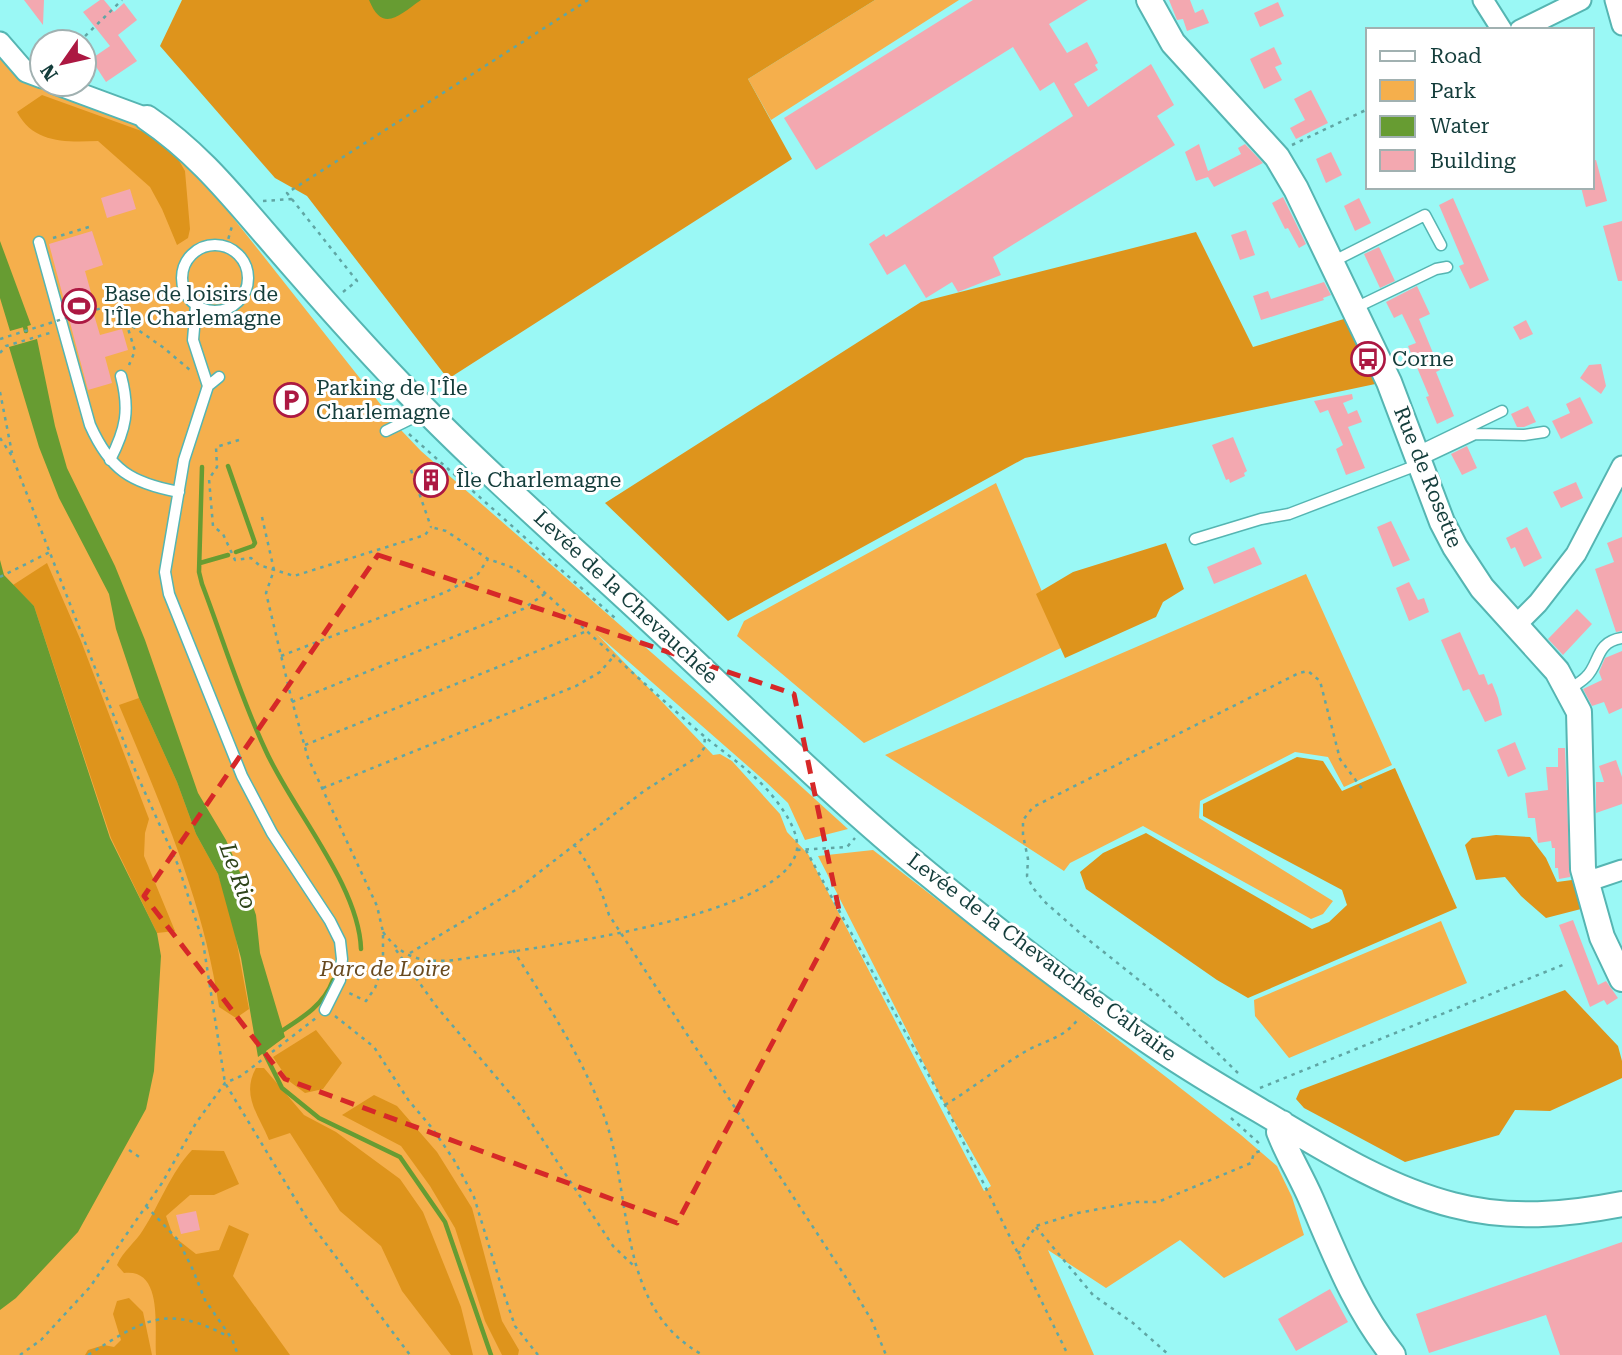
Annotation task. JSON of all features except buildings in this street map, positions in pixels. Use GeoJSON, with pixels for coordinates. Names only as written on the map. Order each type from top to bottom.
{"type":"FeatureCollection","features":[{"type":"Feature","properties":{"kind":"street","name":"Rue de Rosette"},"geometry":{"type":"LineString","coordinates":[[1149,0],[1172,43],[1274,153],[1296,189],[1389,382],[1442,522],[1455,547],[1482,588],[1557,671],[1578,712],[1583,869],[1602,937],[1622,979]]}},
{"type":"Feature","properties":{"kind":"street"},"geometry":{"type":"LineString","coordinates":[[1483,0],[1501,28]]}},
{"type":"Feature","properties":{"kind":"street"},"geometry":{"type":"LineString","coordinates":[[1524,28],[1581,0]]}},
{"type":"Feature","properties":{"kind":"street"},"geometry":{"type":"LineString","coordinates":[[1615,0],[1622,24]]}},
{"type":"Feature","properties":{"kind":"street"},"geometry":{"type":"LineString","coordinates":[[0,42],[28,73]]}},
{"type":"Feature","properties":{"kind":"street"},"geometry":{"type":"LineString","coordinates":[[93,98],[147,118]]}},
{"type":"Feature","properties":{"kind":"street","name":"Levée de la Chevauchée"},"geometry":{"type":"LineString","coordinates":[[147,118],[177,138],[204,164],[339,318],[427,411],[815,774]]}},
{"type":"Feature","properties":{"kind":"street"},"geometry":{"type":"LineString","coordinates":[[1516,625],[1538,603],[1576,554],[1622,467]]}},
{"type":"Feature","properties":{"kind":"street","name":"Levée de la Chevauchée Calvaire"},"geometry":{"type":"LineString","coordinates":[[815,774],[925,872],[1154,1046],[1282,1124],[1377,1176],[1415,1193],[1455,1206],[1497,1214],[1580,1212],[1622,1203]]}},
{"type":"Feature","properties":{"kind":"street"},"geometry":{"type":"LineString","coordinates":[[1586,882],[1622,870]]}},
{"type":"Feature","properties":{"kind":"street"},"geometry":{"type":"LineString","coordinates":[[1282,1124],[1279,1132],[1287,1153],[1308,1192],[1355,1299],[1371,1328],[1393,1355]]}},
{"type":"Feature","properties":{"kind":"lane"},"geometry":{"type":"LineString","coordinates":[[1332,262],[1425,215],[1441,245]]}},
{"type":"Feature","properties":{"kind":"lane"},"geometry":{"type":"LineString","coordinates":[[39,242],[90,425],[101,450],[128,474],[149,486],[178,492]]}},
{"type":"Feature","properties":{"kind":"lane"},"geometry":{"type":"LineString","coordinates":[[196,305],[206,310],[218,311],[238,302],[247,282],[247,271],[235,253],[216,245],[197,251],[189,258],[182,276],[186,294],[196,305],[193,340],[208,386]]}},
{"type":"Feature","properties":{"kind":"lane"},"geometry":{"type":"LineString","coordinates":[[1354,308],[1447,267]]}},
{"type":"Feature","properties":{"kind":"lane"},"geometry":{"type":"LineString","coordinates":[[110,460],[127,413],[127,396],[121,376]]}},
{"type":"Feature","properties":{"kind":"lane"},"geometry":{"type":"LineString","coordinates":[[219,377],[208,386],[184,460],[165,572],[169,594],[242,776],[272,833],[330,921],[340,941],[340,980],[325,1010]]}},
{"type":"Feature","properties":{"kind":"lane"},"geometry":{"type":"LineString","coordinates":[[386,431],[427,411]]}},
{"type":"Feature","properties":{"kind":"lane"},"geometry":{"type":"LineString","coordinates":[[1419,459],[1502,411]]}},
{"type":"Feature","properties":{"kind":"lane"},"geometry":{"type":"LineString","coordinates":[[1195,539],[1261,519],[1289,514],[1475,434],[1524,435],[1544,432]]}},
{"type":"Feature","properties":{"kind":"lane"},"geometry":{"type":"LineString","coordinates":[[1567,690],[1588,676],[1598,654],[1614,639],[1622,638]]}},
{"type":"Feature","properties":{"kind":"path"},"geometry":{"type":"LineString","coordinates":[[93,28],[122,0]]}},
{"type":"Feature","properties":{"kind":"path"},"geometry":{"type":"LineString","coordinates":[[357,281],[287,193],[589,0]]}},
{"type":"Feature","properties":{"kind":"path"},"geometry":{"type":"LineString","coordinates":[[1274,153],[1366,110]]}},
{"type":"Feature","properties":{"kind":"path"},"geometry":{"type":"LineString","coordinates":[[39,242],[89,227]]}},
{"type":"Feature","properties":{"kind":"path"},"geometry":{"type":"LineString","coordinates":[[0,339],[105,307],[164,348],[208,386]]}},
{"type":"Feature","properties":{"kind":"path"},"geometry":{"type":"LineString","coordinates":[[121,376],[132,361],[135,351],[125,321]]}},
{"type":"Feature","properties":{"kind":"path"},"geometry":{"type":"LineString","coordinates":[[0,353],[6,346],[49,334]]}},
{"type":"Feature","properties":{"kind":"path"},"geometry":{"type":"LineString","coordinates":[[0,392],[12,456],[137,775],[178,865],[195,916],[203,942],[225,1083],[308,1220],[410,1355]]}},
{"type":"Feature","properties":{"kind":"path"},"geometry":{"type":"LineString","coordinates":[[0,438],[12,456]]}},
{"type":"Feature","properties":{"kind":"path"},"geometry":{"type":"LineString","coordinates":[[239,440],[216,447],[217,467],[209,479],[214,526],[223,534],[235,560],[251,558],[259,565],[293,576],[425,535],[431,527]]}},
{"type":"Feature","properties":{"kind":"path"},"geometry":{"type":"LineString","coordinates":[[411,470],[431,527]]}},
{"type":"Feature","properties":{"kind":"path"},"geometry":{"type":"LineString","coordinates":[[262,517],[274,570],[266,593],[292,702],[322,788],[377,906],[383,932],[383,965],[375,988],[366,1001],[337,986]]}},
{"type":"Feature","properties":{"kind":"path"},"geometry":{"type":"LineString","coordinates":[[396,949],[429,962],[455,960],[623,933],[671,922],[752,893],[782,874],[797,850],[788,818],[770,793],[747,769],[705,737],[546,593],[514,568],[488,559],[446,531],[431,527]]}},
{"type":"Feature","properties":{"kind":"path"},"geometry":{"type":"LineString","coordinates":[[0,577],[50,552]]}},
{"type":"Feature","properties":{"kind":"path"},"geometry":{"type":"LineString","coordinates":[[281,656],[446,592],[478,574],[488,559]]}},
{"type":"Feature","properties":{"kind":"path"},"geometry":{"type":"LineString","coordinates":[[292,702],[523,609],[546,593]]}},
{"type":"Feature","properties":{"kind":"path"},"geometry":{"type":"LineString","coordinates":[[305,745],[587,631]]}},
{"type":"Feature","properties":{"kind":"path"},"geometry":{"type":"LineString","coordinates":[[322,788],[576,686],[600,672],[614,656]]}},
{"type":"Feature","properties":{"kind":"path"},"geometry":{"type":"LineString","coordinates":[[1246,1082],[1219,1052],[1160,997],[1046,903],[1027,876],[1028,859],[1023,820],[1033,807],[1299,673],[1308,671],[1320,681],[1340,759],[1363,790]]}},
{"type":"Feature","properties":{"kind":"path"},"geometry":{"type":"LineString","coordinates":[[408,954],[519,888],[644,791],[699,756],[704,748],[705,737]]}},
{"type":"Feature","properties":{"kind":"path"},"geometry":{"type":"LineString","coordinates":[[797,850],[847,847],[860,833]]}},
{"type":"Feature","properties":{"kind":"path"},"geometry":{"type":"LineString","coordinates":[[574,844],[593,870],[609,915],[845,1276],[872,1321],[886,1355]]}},
{"type":"Feature","properties":{"kind":"path"},"geometry":{"type":"LineString","coordinates":[[806,850],[945,1105],[1068,1355]]}},
{"type":"Feature","properties":{"kind":"path"},"geometry":{"type":"LineString","coordinates":[[383,932],[436,1006],[519,1104],[613,1246],[638,1270]]}},
{"type":"Feature","properties":{"kind":"path"},"geometry":{"type":"LineString","coordinates":[[513,950],[554,1016],[604,1114],[638,1270],[647,1296],[666,1326],[688,1347],[703,1355]]}},
{"type":"Feature","properties":{"kind":"path"},"geometry":{"type":"LineString","coordinates":[[1255,1092],[1565,964]]}},
{"type":"Feature","properties":{"kind":"path"},"geometry":{"type":"LineString","coordinates":[[325,1010],[374,1047],[409,1101],[454,1160],[474,1197],[515,1326],[538,1355]]}},
{"type":"Feature","properties":{"kind":"path"},"geometry":{"type":"LineString","coordinates":[[945,1105],[1030,1049],[1056,1039],[1072,1027],[1084,1012]]}},
{"type":"Feature","properties":{"kind":"path"},"geometry":{"type":"LineString","coordinates":[[20,1355],[41,1340],[90,1287],[225,1083],[241,1076],[306,1027]]}},
{"type":"Feature","properties":{"kind":"path"},"geometry":{"type":"LineString","coordinates":[[129,1150],[142,1159]]}},
{"type":"Feature","properties":{"kind":"path"},"geometry":{"type":"LineString","coordinates":[[1018,1254],[1036,1226],[1079,1213],[1125,1204],[1158,1202],[1251,1163],[1254,1153],[1267,1150]]}},
{"type":"Feature","properties":{"kind":"path"},"geometry":{"type":"LineString","coordinates":[[146,1206],[178,1240],[205,1300],[232,1339],[238,1355]]}},
{"type":"Feature","properties":{"kind":"path"},"geometry":{"type":"LineString","coordinates":[[1036,1226],[1093,1295],[1133,1323],[1169,1355]]}},
{"type":"Feature","properties":{"kind":"path"},"geometry":{"type":"LineString","coordinates":[[88,1355],[148,1320],[181,1318],[207,1325],[232,1339]]}},
{"type":"Feature","properties":{"kind":"highlighted area"},"geometry":{"type":"Polygon","coordinates":[[[378,555],[794,694],[840,915],[677,1223],[285,1079],[144,896],[378,555]]]}},
{"type":"Feature","properties":{"kind":"green space"},"geometry":{"type":"Polygon","coordinates":[[[875,0],[959,0],[771,120],[748,79],[875,0]]]}},
{"type":"Feature","properties":{"kind":"green space","name":"Parc de Loire"},"geometry":{"type":"Polygon","coordinates":[[[0,49],[18,73],[28,78],[28,98],[71,98],[147,127],[193,167],[400,429],[421,451],[708,702],[848,829],[805,840],[788,803],[597,634],[713,755],[720,754],[732,761],[780,814],[787,832],[808,854],[984,1191],[991,1186],[945,1105],[818,856],[873,850],[1241,1135],[1277,1166],[1292,1197],[1304,1235],[1224,1278],[1180,1240],[1106,1288],[1048,1250],[1094,1355],[0,1355],[0,49]]]}},
{"type":"Feature","properties":{"kind":"green space"},"geometry":{"type":"Polygon","coordinates":[[[996,483],[1065,646],[864,743],[737,636],[744,621],[996,483]]]}},
{"type":"Feature","properties":{"kind":"green space"},"geometry":{"type":"Polygon","coordinates":[[[1306,574],[1392,765],[1344,787],[1328,757],[1295,752],[1200,801],[1199,818],[1333,901],[1323,914],[1311,919],[1143,826],[1070,863],[1064,871],[885,755],[1306,574]]]}},
{"type":"Feature","properties":{"kind":"green space"},"geometry":{"type":"Polygon","coordinates":[[[1441,921],[1467,983],[1289,1058],[1255,1016],[1254,1000],[1441,921]]]}},
{"type":"Feature","properties":{"kind":"shaded area"},"geometry":{"type":"Polygon","coordinates":[[[182,0],[875,0],[748,79],[792,159],[448,379],[307,196],[275,178],[160,46],[182,0]]]}},
{"type":"Feature","properties":{"kind":"shaded area"},"geometry":{"type":"Polygon","coordinates":[[[38,98],[50,98],[147,133],[178,159],[185,171],[190,229],[188,238],[177,245],[150,187],[98,141],[63,141],[42,136],[32,130],[17,112],[38,98]]]}},
{"type":"Feature","properties":{"kind":"shaded area"},"geometry":{"type":"Polygon","coordinates":[[[1196,232],[1253,347],[1347,318],[1380,383],[1025,458],[728,621],[605,503],[921,302],[1196,232]]]}},
{"type":"Feature","properties":{"kind":"shaded area"},"geometry":{"type":"Polygon","coordinates":[[[1166,543],[1184,589],[1163,602],[1156,617],[1065,658],[1036,594],[1073,572],[1166,543]]]}},
{"type":"Feature","properties":{"kind":"shaded area"},"geometry":{"type":"Polygon","coordinates":[[[47,563],[81,641],[149,819],[144,856],[175,931],[157,933],[111,838],[34,606],[13,585],[47,563]]]}},
{"type":"Feature","properties":{"kind":"shaded area"},"geometry":{"type":"Polygon","coordinates":[[[139,698],[177,782],[196,834],[218,874],[232,917],[249,1009],[236,1018],[219,1007],[192,891],[165,816],[119,705],[139,698]]]}},
{"type":"Feature","properties":{"kind":"shaded area"},"geometry":{"type":"Polygon","coordinates":[[[1297,757],[1323,761],[1342,791],[1395,768],[1457,908],[1248,998],[1217,980],[1086,889],[1080,872],[1103,853],[1146,833],[1312,929],[1329,922],[1347,905],[1342,890],[1203,816],[1203,804],[1297,757]]]}},
{"type":"Feature","properties":{"kind":"shaded area"},"geometry":{"type":"Polygon","coordinates":[[[1496,835],[1530,837],[1546,858],[1557,882],[1572,880],[1581,909],[1546,918],[1521,896],[1505,877],[1476,880],[1465,845],[1472,838],[1496,835]]]}},
{"type":"Feature","properties":{"kind":"shaded area"},"geometry":{"type":"Polygon","coordinates":[[[1565,990],[1618,1046],[1622,1061],[1622,1078],[1550,1111],[1515,1110],[1499,1135],[1405,1162],[1304,1108],[1296,1099],[1300,1090],[1565,990]]]}},
{"type":"Feature","properties":{"kind":"shaded area"},"geometry":{"type":"Polygon","coordinates":[[[316,1030],[342,1063],[323,1089],[305,1093],[289,1081],[273,1057],[316,1030]]]}},
{"type":"Feature","properties":{"kind":"shaded area"},"geometry":{"type":"Polygon","coordinates":[[[256,1068],[264,1068],[304,1115],[336,1132],[400,1179],[423,1212],[461,1307],[473,1355],[451,1355],[402,1291],[381,1246],[340,1211],[290,1133],[269,1140],[251,1096],[250,1087],[256,1068]]]}},
{"type":"Feature","properties":{"kind":"shaded area"},"geometry":{"type":"Polygon","coordinates":[[[374,1095],[397,1106],[437,1152],[472,1208],[502,1321],[519,1350],[518,1355],[502,1355],[485,1321],[455,1228],[430,1186],[401,1146],[342,1115],[374,1095]]]}},
{"type":"Feature","properties":{"kind":"shaded area"},"geometry":{"type":"Polygon","coordinates":[[[192,1150],[224,1151],[239,1184],[214,1195],[190,1195],[166,1216],[173,1236],[196,1254],[219,1250],[229,1225],[249,1234],[233,1276],[290,1355],[156,1355],[156,1316],[151,1290],[146,1280],[137,1274],[124,1273],[117,1265],[143,1230],[172,1178],[192,1150]]]}},
{"type":"Feature","properties":{"kind":"shaded area"},"geometry":{"type":"Polygon","coordinates":[[[129,1298],[143,1312],[152,1355],[85,1355],[88,1350],[104,1345],[114,1347],[121,1340],[113,1314],[117,1301],[129,1298]]]}},
{"type":"Feature","properties":{"kind":"water"},"geometry":{"type":"Polygon","coordinates":[[[369,0],[421,0],[399,16],[386,19],[374,10],[369,0]]]}},
{"type":"Feature","properties":{"kind":"water"},"geometry":{"type":"Polygon","coordinates":[[[0,241],[31,325],[10,331],[0,298],[0,241]]]}},
{"type":"Feature","properties":{"kind":"water"},"geometry":{"type":"Polygon","coordinates":[[[37,339],[55,426],[67,468],[115,566],[145,640],[198,793],[226,840],[256,915],[260,953],[285,1037],[258,1057],[241,958],[218,874],[196,834],[177,782],[139,698],[116,629],[109,594],[59,498],[39,447],[9,347],[37,339]]]}},
{"type":"Feature","properties":{"kind":"water"},"geometry":{"type":"Polygon","coordinates":[[[0,560],[4,575],[34,606],[110,838],[157,933],[161,956],[154,1071],[146,1109],[78,1232],[16,1298],[0,1310],[0,560]]]}},
{"type":"Feature","properties":{"kind":"waterway","name":"Le Rio"},"geometry":{"type":"LineString","coordinates":[[24,321],[26,331]]}},
{"type":"Feature","properties":{"kind":"waterway"},"geometry":{"type":"LineString","coordinates":[[228,466],[255,543],[236,552]]}},
{"type":"Feature","properties":{"kind":"waterway"},"geometry":{"type":"LineString","coordinates":[[202,467],[199,572],[202,584],[265,749],[337,873],[349,899],[361,949]]}},
{"type":"Feature","properties":{"kind":"waterway"},"geometry":{"type":"LineString","coordinates":[[200,563],[228,555]]}},
{"type":"Feature","properties":{"kind":"waterway"},"geometry":{"type":"LineString","coordinates":[[280,1032],[318,1004],[333,980]]}},
{"type":"Feature","properties":{"kind":"waterway","name":"Le Rio"},"geometry":{"type":"LineString","coordinates":[[262,1048],[282,1088],[319,1118],[400,1157],[445,1222],[491,1355]]}},
{"type":"Feature","properties":{"kind":"place","name":"Base de loisirs de l'Île Charlemagne"},"geometry":{"type":"Point","coordinates":[79,306]}},
{"type":"Feature","properties":{"kind":"place","name":"Corne"},"geometry":{"type":"Point","coordinates":[1368,359]}},
{"type":"Feature","properties":{"kind":"place","name":"Parking de l'Île Charlemagne"},"geometry":{"type":"Point","coordinates":[291,400]}},
{"type":"Feature","properties":{"kind":"place","name":"Île Charlemagne"},"geometry":{"type":"Point","coordinates":[431,480]}}]}
